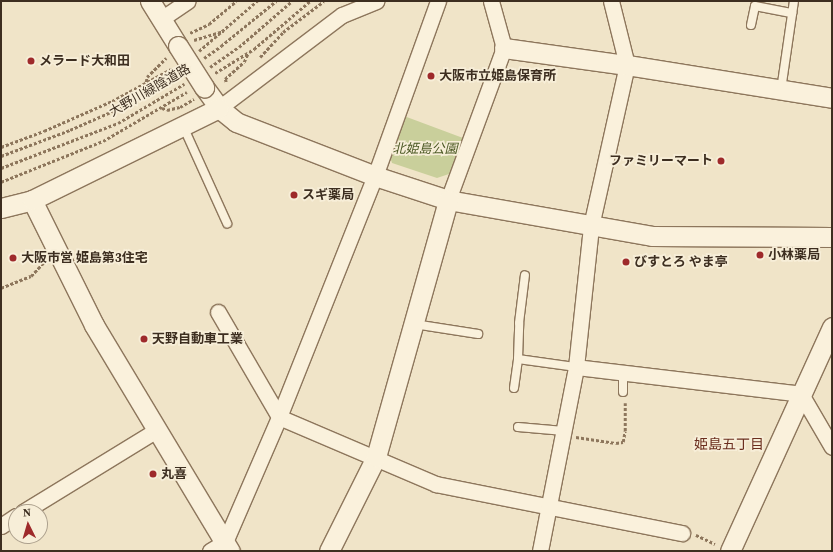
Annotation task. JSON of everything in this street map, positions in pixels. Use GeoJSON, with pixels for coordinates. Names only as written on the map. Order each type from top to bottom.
{"type":"FeatureCollection","features":[{"type":"Feature","properties":{"kind":"street"},"geometry":{"type":"LineString","coordinates":[[150,1],[201,86],[219,108],[236,122],[375,176],[448,200],[652,236],[832,237]]}},
{"type":"Feature","properties":{"kind":"street"},"geometry":{"type":"LineString","coordinates":[[161,19],[188,1]]}},
{"type":"Feature","properties":{"kind":"street"},"geometry":{"type":"LineString","coordinates":[[1,208],[32,200],[219,108],[342,15],[376,1]]}},
{"type":"Feature","properties":{"kind":"street"},"geometry":{"type":"LineString","coordinates":[[221,548],[280,416],[375,176],[438,1]]}},
{"type":"Feature","properties":{"kind":"street"},"geometry":{"type":"LineString","coordinates":[[330,551],[376,457],[448,200],[504,48],[490,1]]}},
{"type":"Feature","properties":{"kind":"street"},"geometry":{"type":"LineString","coordinates":[[540,551],[576,367],[591,226],[627,65],[611,1]]}},
{"type":"Feature","properties":{"kind":"street"},"geometry":{"type":"LineString","coordinates":[[504,48],[627,65],[832,98]]}},
{"type":"Feature","properties":{"kind":"street"},"geometry":{"type":"LineString","coordinates":[[32,200],[94,325],[157,430],[221,548]]}},
{"type":"Feature","properties":{"kind":"street"},"geometry":{"type":"LineString","coordinates":[[218,312],[280,416],[436,484],[682,534]]}},
{"type":"Feature","properties":{"kind":"street"},"geometry":{"type":"LineString","coordinates":[[730,551],[832,328]]}},
{"type":"Feature","properties":{"kind":"street"},"geometry":{"type":"LineString","coordinates":[[576,367],[801,394]]}},
{"type":"Feature","properties":{"kind":"street"},"geometry":{"type":"LineString","coordinates":[[801,394],[832,447]]}},
{"type":"Feature","properties":{"kind":"street"},"geometry":{"type":"LineString","coordinates":[[36,504],[157,430]]}},
{"type":"Feature","properties":{"kind":"lane"},"geometry":{"type":"LineString","coordinates":[[781,90],[794,1]]}},
{"type":"Feature","properties":{"kind":"lane"},"geometry":{"type":"LineString","coordinates":[[752,25],[755,6],[792,13]]}},
{"type":"Feature","properties":{"kind":"lane"},"geometry":{"type":"LineString","coordinates":[[184,126],[227,223]]}},
{"type":"Feature","properties":{"kind":"lane"},"geometry":{"type":"LineString","coordinates":[[514,388],[518,358],[518,323],[525,275]]}},
{"type":"Feature","properties":{"kind":"lane"},"geometry":{"type":"LineString","coordinates":[[414,324],[478,334]]}},
{"type":"Feature","properties":{"kind":"lane"},"geometry":{"type":"LineString","coordinates":[[518,358],[576,367]]}},
{"type":"Feature","properties":{"kind":"lane"},"geometry":{"type":"LineString","coordinates":[[623,373],[623,392]]}},
{"type":"Feature","properties":{"kind":"lane"},"geometry":{"type":"LineString","coordinates":[[518,427],[563,433]]}},
{"type":"Feature","properties":{"kind":"path"},"geometry":{"type":"LineString","coordinates":[[146,83],[146,77],[177,46],[209,24],[236,1]]}},
{"type":"Feature","properties":{"kind":"path"},"geometry":{"type":"LineString","coordinates":[[196,53],[257,1]]}},
{"type":"Feature","properties":{"kind":"path","name":"大野川緑陰道路"},"geometry":{"type":"LineString","coordinates":[[203,58],[221,46],[276,1]]}},
{"type":"Feature","properties":{"kind":"path","name":"大野川緑陰道路"},"geometry":{"type":"LineString","coordinates":[[208,68],[239,47],[292,1]]}},
{"type":"Feature","properties":{"kind":"path"},"geometry":{"type":"LineString","coordinates":[[161,108],[167,110],[173,108],[248,52],[310,1]]}},
{"type":"Feature","properties":{"kind":"path"},"geometry":{"type":"LineString","coordinates":[[257,60],[283,32],[324,1]]}},
{"type":"Feature","properties":{"kind":"path"},"geometry":{"type":"LineString","coordinates":[[196,39],[224,30]]}},
{"type":"Feature","properties":{"kind":"path"},"geometry":{"type":"LineString","coordinates":[[226,82],[226,79],[244,62],[248,52]]}},
{"type":"Feature","properties":{"kind":"path"},"geometry":{"type":"LineString","coordinates":[[1,147],[112,101],[177,66]]}},
{"type":"Feature","properties":{"kind":"path","name":"大野川緑陰道路"},"geometry":{"type":"LineString","coordinates":[[1,156],[70,130],[130,104],[181,74]]}},
{"type":"Feature","properties":{"kind":"path"},"geometry":{"type":"LineString","coordinates":[[1,182],[103,141],[201,86],[226,82],[233,78]]}},
{"type":"Feature","properties":{"kind":"path","name":"大野川緑陰道路"},"geometry":{"type":"LineString","coordinates":[[1,168],[118,123],[201,86]]}},
{"type":"Feature","properties":{"kind":"path"},"geometry":{"type":"LineString","coordinates":[[1,288],[31,276],[44,263],[41,256]]}},
{"type":"Feature","properties":{"kind":"path"},"geometry":{"type":"LineString","coordinates":[[563,433],[616,443],[623,442],[625,431],[623,392]]}},
{"type":"Feature","properties":{"kind":"path"},"geometry":{"type":"LineString","coordinates":[[682,534],[695,535],[730,551]]}},
{"type":"Feature","properties":{"kind":"green space","name":"北姫島公園"},"geometry":{"type":"Polygon","coordinates":[[[404,116],[463,138],[449,174],[437,178],[392,163],[390,157],[404,116]]]}},
{"type":"Feature","properties":{"kind":"place","name":"メラード大和田"},"geometry":{"type":"Point","coordinates":[31,61]}},
{"type":"Feature","properties":{"kind":"place","name":"大阪市立姫島保育所"},"geometry":{"type":"Point","coordinates":[431,76]}},
{"type":"Feature","properties":{"kind":"place","name":"ファミリーマート"},"geometry":{"type":"Point","coordinates":[721,161]}},
{"type":"Feature","properties":{"kind":"place","name":"スギ薬局"},"geometry":{"type":"Point","coordinates":[294,195]}},
{"type":"Feature","properties":{"kind":"place","name":"小林薬局"},"geometry":{"type":"Point","coordinates":[760,255]}},
{"type":"Feature","properties":{"kind":"place","name":"大阪市営 姫島第3住宅"},"geometry":{"type":"Point","coordinates":[13,258]}},
{"type":"Feature","properties":{"kind":"place","name":"びすとろ やま亭"},"geometry":{"type":"Point","coordinates":[626,262]}},
{"type":"Feature","properties":{"kind":"place","name":"天野自動車工業"},"geometry":{"type":"Point","coordinates":[144,339]}},
{"type":"Feature","properties":{"kind":"place","name":"丸喜"},"geometry":{"type":"Point","coordinates":[153,474]}},
{"type":"Feature","properties":{"kind":"district","name":"姫島五丁目"},"geometry":{"type":"Point","coordinates":[729,444]}}]}
